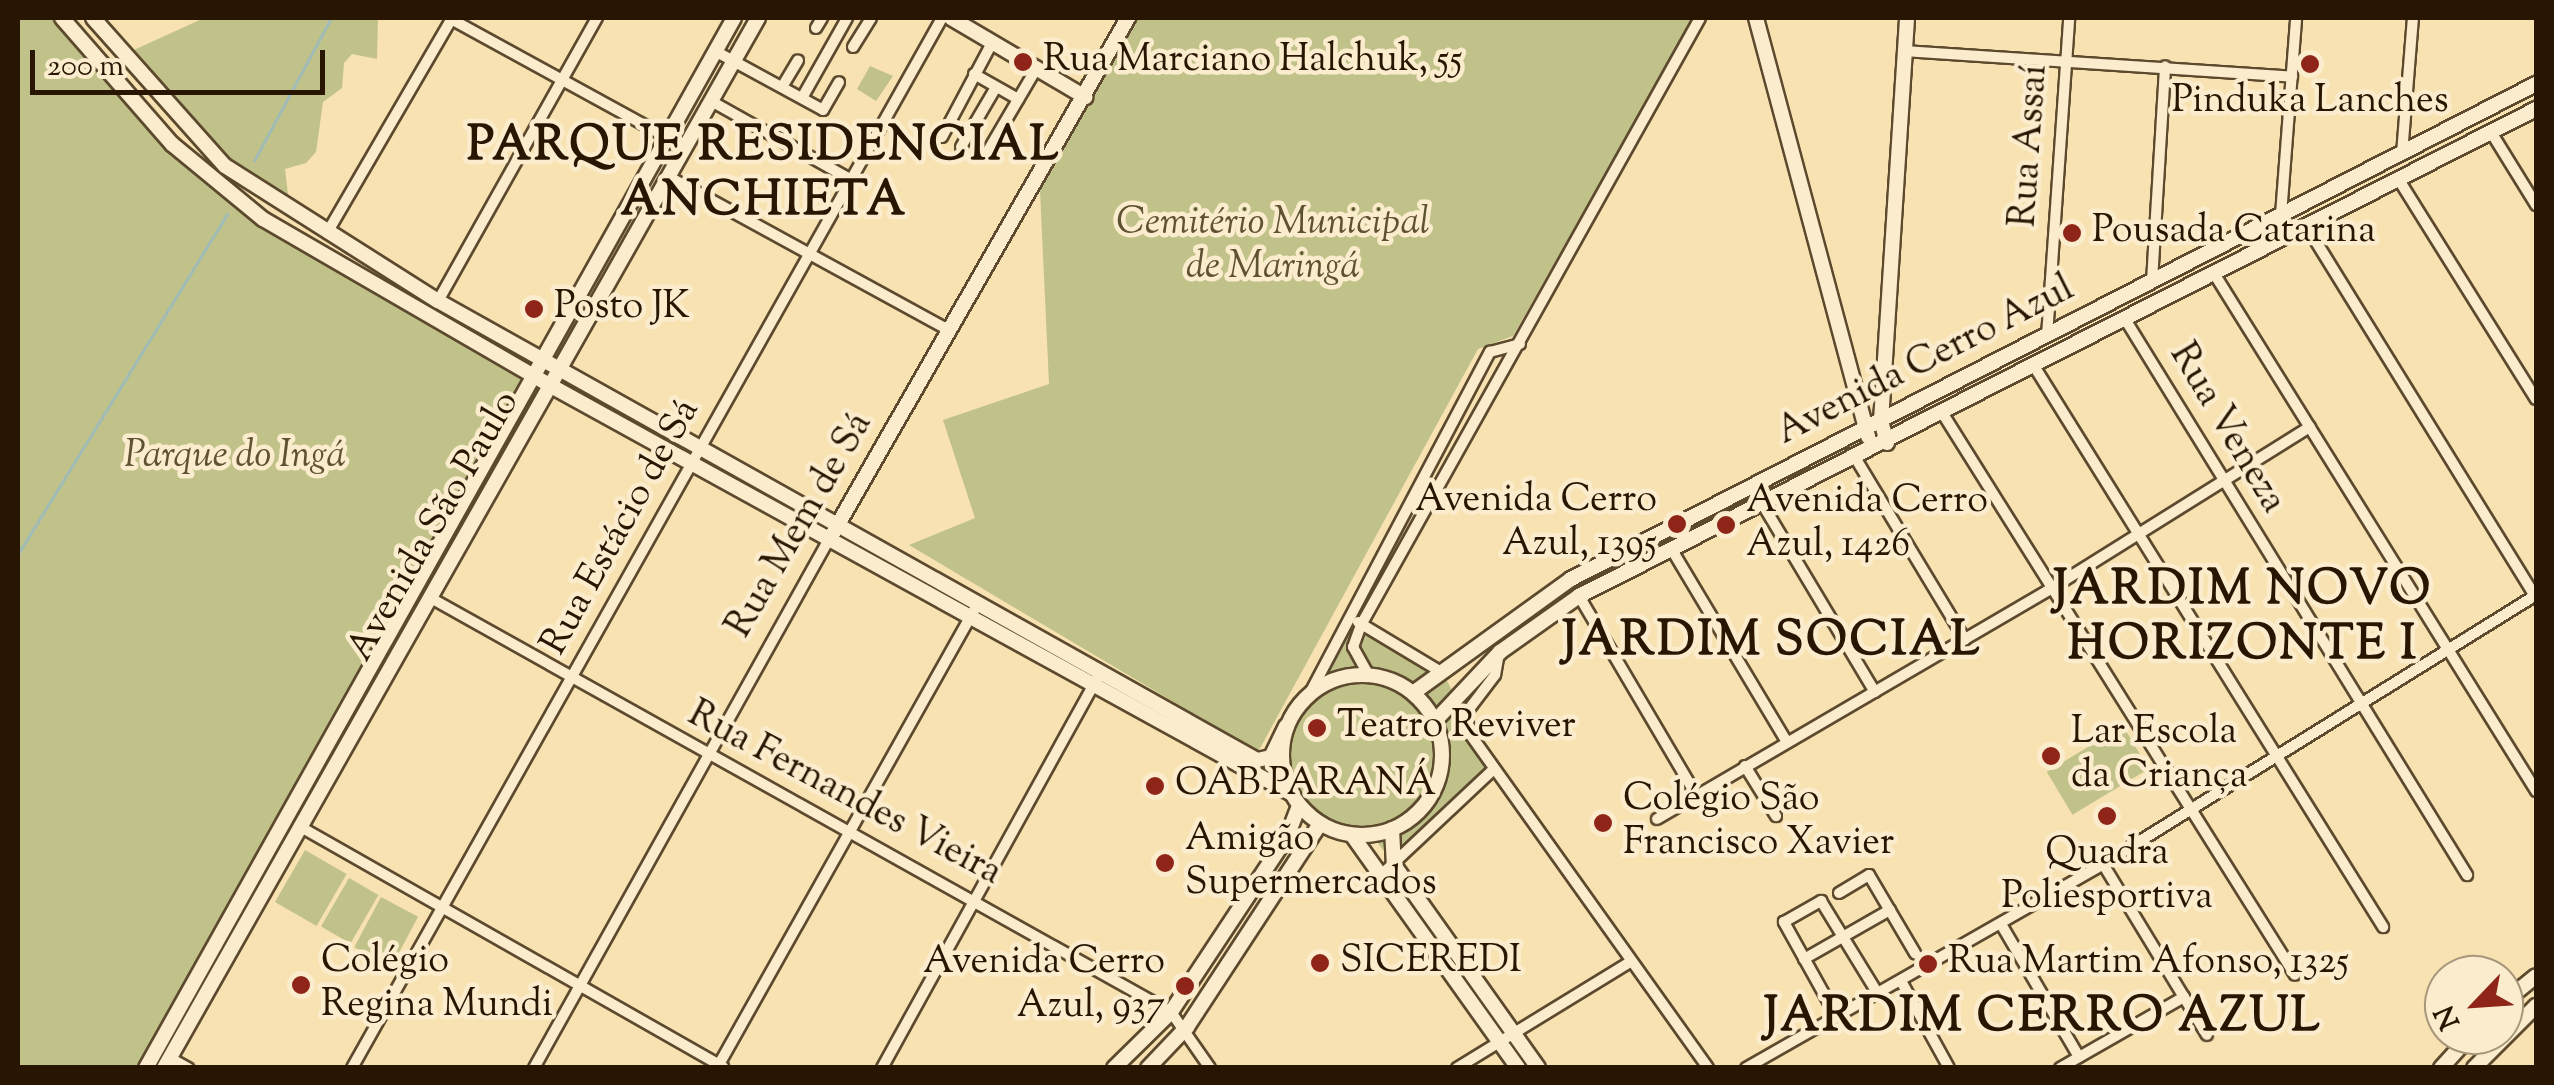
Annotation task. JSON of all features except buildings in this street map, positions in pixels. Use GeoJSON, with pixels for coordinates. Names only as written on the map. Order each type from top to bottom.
{"type":"FeatureCollection","features":[{"type":"Feature","properties":{"kind":"main road"},"geometry":{"type":"LineString","coordinates":[[62,18],[172,144],[221,188],[328,259],[552,387],[696,458],[837,526],[973,612],[1094,686],[1296,799],[1320,824],[1352,835],[1392,829],[1418,811],[1436,784],[1442,764],[1435,721],[1413,693],[1368,674],[1327,682],[1310,693],[1286,726],[1271,757],[1258,760],[1102,671],[973,612],[828,541],[696,458],[564,369],[438,301],[225,166],[93,18]]}},
{"type":"Feature","properties":{"kind":"main road","name":"Avenida São Paulo"},"geometry":{"type":"LineString","coordinates":[[146,1068],[734,18]]}},
{"type":"Feature","properties":{"kind":"main road","name":"Avenida São Paulo"},"geometry":{"type":"LineString","coordinates":[[167,1063],[429,597],[564,369],[758,18]]}},
{"type":"Feature","properties":{"kind":"main road"},"geometry":{"type":"LineString","coordinates":[[951,18],[1084,98]]}},
{"type":"Feature","properties":{"kind":"main road","name":"Rua Mem de Sá"},"geometry":{"type":"LineString","coordinates":[[828,541],[1128,18]]}},
{"type":"Feature","properties":{"kind":"main road"},"geometry":{"type":"LineString","coordinates":[[1756,18],[1872,451]]}},
{"type":"Feature","properties":{"kind":"main road"},"geometry":{"type":"LineString","coordinates":[[1887,443],[1881,420],[1907,18]]}},
{"type":"Feature","properties":{"kind":"main road","name":"Avenida Cerro Azul"},"geometry":{"type":"LineString","coordinates":[[1413,693],[1571,579],[2047,339],[2536,84]]}},
{"type":"Feature","properties":{"kind":"main road","name":"Avenida Cerro Azul"},"geometry":{"type":"LineString","coordinates":[[1435,721],[1500,652],[1579,596],[1872,451],[2536,110]]}},
{"type":"Feature","properties":{"kind":"main road"},"geometry":{"type":"LineString","coordinates":[[2467,144],[2450,145],[2446,136],[2474,114]]}},
{"type":"Feature","properties":{"kind":"main road"},"geometry":{"type":"LineString","coordinates":[[2399,180],[2435,151],[2425,141]]}},
{"type":"Feature","properties":{"kind":"main road"},"geometry":{"type":"LineString","coordinates":[[2270,246],[2262,236],[2287,211]]}},
{"type":"Feature","properties":{"kind":"main road"},"geometry":{"type":"LineString","coordinates":[[2215,275],[2240,255],[2238,246],[2227,242]]}},
{"type":"Feature","properties":{"kind":"main road"},"geometry":{"type":"LineString","coordinates":[[1994,387],[1992,374],[2021,352]]}},
{"type":"Feature","properties":{"kind":"main road"},"geometry":{"type":"LineString","coordinates":[[1534,607],[1543,621]]}},
{"type":"Feature","properties":{"kind":"main road"},"geometry":{"type":"LineString","coordinates":[[372,704],[367,686],[375,661]]}},
{"type":"Feature","properties":{"kind":"main road"},"geometry":{"type":"LineString","coordinates":[[348,745],[360,712],[353,701]]}},
{"type":"Feature","properties":{"kind":"main road"},"geometry":{"type":"LineString","coordinates":[[1114,1068],[1171,1012],[1287,837],[1296,799],[1282,749],[1286,726]]}},
{"type":"Feature","properties":{"kind":"main road"},"geometry":{"type":"LineString","coordinates":[[1148,1068],[1187,1027],[1320,824]]}},
{"type":"Feature","properties":{"kind":"main road"},"geometry":{"type":"LineString","coordinates":[[1392,829],[1394,865],[1538,1068]]}},
{"type":"Feature","properties":{"kind":"main road"},"geometry":{"type":"LineString","coordinates":[[1352,835],[1518,1068]]}},
{"type":"Feature","properties":{"kind":"main road"},"geometry":{"type":"LineString","coordinates":[[2475,1066],[2536,1006]]}},
{"type":"Feature","properties":{"kind":"street"},"geometry":{"type":"LineString","coordinates":[[327,233],[452,18],[561,82],[668,138]]}},
{"type":"Feature","properties":{"kind":"street"},"geometry":{"type":"LineString","coordinates":[[438,301],[597,18]]}},
{"type":"Feature","properties":{"kind":"street"},"geometry":{"type":"LineString","coordinates":[[802,98],[847,18]]}},
{"type":"Feature","properties":{"kind":"street"},"geometry":{"type":"LineString","coordinates":[[853,47],[868,18]]}},
{"type":"Feature","properties":{"kind":"street","name":"Rua Estácio de Sá"},"geometry":{"type":"LineString","coordinates":[[352,1068],[942,18]]}},
{"type":"Feature","properties":{"kind":"street"},"geometry":{"type":"LineString","coordinates":[[1368,674],[1353,648],[1362,625],[1700,18]]}},
{"type":"Feature","properties":{"kind":"street","name":"Rua Assaí"},"geometry":{"type":"LineString","coordinates":[[2047,339],[2069,18]]}},
{"type":"Feature","properties":{"kind":"street"},"geometry":{"type":"LineString","coordinates":[[2287,211],[2296,18]]}},
{"type":"Feature","properties":{"kind":"street"},"geometry":{"type":"LineString","coordinates":[[2402,154],[2413,18]]}},
{"type":"Feature","properties":{"kind":"street"},"geometry":{"type":"LineString","coordinates":[[942,137],[992,43]]}},
{"type":"Feature","properties":{"kind":"street"},"geometry":{"type":"LineString","coordinates":[[715,51],[824,110],[839,82]]}},
{"type":"Feature","properties":{"kind":"street"},"geometry":{"type":"LineString","coordinates":[[1906,51],[2292,77]]}},
{"type":"Feature","properties":{"kind":"street"},"geometry":{"type":"LineString","coordinates":[[782,87],[798,60]]}},
{"type":"Feature","properties":{"kind":"street"},"geometry":{"type":"LineString","coordinates":[[2152,282],[2165,66]]}},
{"type":"Feature","properties":{"kind":"street"},"geometry":{"type":"LineString","coordinates":[[985,156],[1036,69]]}},
{"type":"Feature","properties":{"kind":"street"},"geometry":{"type":"LineString","coordinates":[[974,74],[1018,99]]}},
{"type":"Feature","properties":{"kind":"street"},"geometry":{"type":"LineString","coordinates":[[961,147],[996,87]]}},
{"type":"Feature","properties":{"kind":"street"},"geometry":{"type":"LineString","coordinates":[[711,101],[850,180]]}},
{"type":"Feature","properties":{"kind":"street"},"geometry":{"type":"LineString","coordinates":[[2491,132],[2536,205]]}},
{"type":"Feature","properties":{"kind":"street"},"geometry":{"type":"LineString","coordinates":[[669,177],[950,330]]}},
{"type":"Feature","properties":{"kind":"street"},"geometry":{"type":"LineString","coordinates":[[2399,180],[2536,400]]}},
{"type":"Feature","properties":{"kind":"street"},"geometry":{"type":"LineString","coordinates":[[1746,1068],[2104,864],[2536,596],[2307,227]]}},
{"type":"Feature","properties":{"kind":"street"},"geometry":{"type":"LineString","coordinates":[[2215,275],[2536,792]]}},
{"type":"Feature","properties":{"kind":"street","name":"Rua Veneza"},"geometry":{"type":"LineString","coordinates":[[2125,319],[2467,875]]}},
{"type":"Feature","properties":{"kind":"street"},"geometry":{"type":"LineString","coordinates":[[1310,693],[1490,352],[1520,344]]}},
{"type":"Feature","properties":{"kind":"street"},"geometry":{"type":"LineString","coordinates":[[2034,366],[2382,927]]}},
{"type":"Feature","properties":{"kind":"street"},"geometry":{"type":"LineString","coordinates":[[1944,414],[2295,975]]}},
{"type":"Feature","properties":{"kind":"street"},"geometry":{"type":"LineString","coordinates":[[1657,819],[2052,588],[2310,427]]}},
{"type":"Feature","properties":{"kind":"street"},"geometry":{"type":"LineString","coordinates":[[1856,459],[1965,640]]}},
{"type":"Feature","properties":{"kind":"street"},"geometry":{"type":"LineString","coordinates":[[1764,505],[1876,692]]}},
{"type":"Feature","properties":{"kind":"street","name":"Rua Mem de Sá"},"geometry":{"type":"LineString","coordinates":[[534,1068],[828,541]]}},
{"type":"Feature","properties":{"kind":"street"},"geometry":{"type":"LineString","coordinates":[[1672,550],[1787,742]]}},
{"type":"Feature","properties":{"kind":"street"},"geometry":{"type":"LineString","coordinates":[[1579,596],[1696,796]]}},
{"type":"Feature","properties":{"kind":"street","name":"Rua Fernandes Vieira"},"geometry":{"type":"LineString","coordinates":[[429,597],[708,758],[974,898],[1171,1012],[1187,1027],[1210,1068]]}},
{"type":"Feature","properties":{"kind":"street"},"geometry":{"type":"LineString","coordinates":[[299,826],[720,1067],[973,612]]}},
{"type":"Feature","properties":{"kind":"street"},"geometry":{"type":"LineString","coordinates":[[1348,615],[1442,674]]}},
{"type":"Feature","properties":{"kind":"street"},"geometry":{"type":"LineString","coordinates":[[1500,652],[1494,675],[1466,713],[1470,734],[1708,1068]]}},
{"type":"Feature","properties":{"kind":"street"},"geometry":{"type":"LineString","coordinates":[[882,1068],[1102,671]]}},
{"type":"Feature","properties":{"kind":"street"},"geometry":{"type":"LineString","coordinates":[[1746,766],[1776,816]]}},
{"type":"Feature","properties":{"kind":"street"},"geometry":{"type":"LineString","coordinates":[[1380,876],[1494,770]]}},
{"type":"Feature","properties":{"kind":"street"},"geometry":{"type":"LineString","coordinates":[[2104,864],[2207,1035]]}},
{"type":"Feature","properties":{"kind":"street"},"geometry":{"type":"LineString","coordinates":[[1839,893],[1869,875],[1915,953]]}},
{"type":"Feature","properties":{"kind":"street"},"geometry":{"type":"LineString","coordinates":[[1828,1003],[1784,922],[1821,901],[1846,936],[1878,994]]}},
{"type":"Feature","properties":{"kind":"street"},"geometry":{"type":"LineString","coordinates":[[1804,959],[1890,910]]}},
{"type":"Feature","properties":{"kind":"street"},"geometry":{"type":"LineString","coordinates":[[2001,924],[2078,1057]]}},
{"type":"Feature","properties":{"kind":"street"},"geometry":{"type":"LineString","coordinates":[[1457,1068],[1630,962]]}},
{"type":"Feature","properties":{"kind":"street"},"geometry":{"type":"LineString","coordinates":[[1901,981],[1949,1068]]}},
{"type":"Feature","properties":{"kind":"street"},"geometry":{"type":"LineString","coordinates":[[2060,1068],[2184,997]]}},
{"type":"Feature","properties":{"kind":"street"},"geometry":{"type":"LineString","coordinates":[[167,1063],[188,1068]]}},
{"type":"Feature","properties":{"kind":"green space","name":"Parque do Ingá"},"geometry":{"type":"Polygon","coordinates":[[[18,18],[59,18],[220,188],[531,378],[138,1067],[18,1067],[18,18]]]}},
{"type":"Feature","properties":{"kind":"green space"},"geometry":{"type":"Polygon","coordinates":[[[204,18],[378,18],[377,59],[352,54],[344,63],[342,88],[323,102],[316,152],[306,163],[285,169],[290,211],[226,164],[125,54],[204,18]]]}},
{"type":"Feature","properties":{"kind":"green space","name":"Cemitério Municipal de Maringá"},"geometry":{"type":"Polygon","coordinates":[[[1137,18],[1693,18],[1513,336],[1478,349],[1258,752],[909,545],[975,518],[943,420],[1049,384],[1040,191],[1137,18]]]}},
{"type":"Feature","properties":{"kind":"green space"},"geometry":{"type":"Polygon","coordinates":[[[870,66],[893,76],[876,101],[857,89],[870,66]]]}},
{"type":"Feature","properties":{"kind":"green space"},"geometry":{"type":"Polygon","coordinates":[[[1348,615],[1443,673],[1493,770],[1394,865],[1372,835],[1336,831],[1311,817],[1283,773],[1286,726],[1348,615]]]}},
{"type":"Feature","properties":{"kind":"green space"},"geometry":{"type":"Polygon","coordinates":[[[2123,726],[2149,769],[2072,815],[2047,772],[2123,726]]]}},
{"type":"Feature","properties":{"kind":"green space"},"geometry":{"type":"Polygon","coordinates":[[[305,850],[347,874],[317,926],[275,902],[305,850]]]}},
{"type":"Feature","properties":{"kind":"green space"},"geometry":{"type":"Polygon","coordinates":[[[349,878],[378,895],[350,943],[321,926],[349,878]]]}},
{"type":"Feature","properties":{"kind":"green space"},"geometry":{"type":"Polygon","coordinates":[[[381,897],[418,917],[391,967],[354,947],[381,897]]]}},
{"type":"Feature","properties":{"kind":"waterway"},"geometry":{"type":"LineString","coordinates":[[254,161],[331,18]]}},
{"type":"Feature","properties":{"kind":"waterway"},"geometry":{"type":"LineString","coordinates":[[18,554],[227,214]]}},
{"type":"Feature","properties":{"kind":"place","name":"Rua Marciano Halchuk, 55"},"geometry":{"type":"Point","coordinates":[1023,62]}},
{"type":"Feature","properties":{"kind":"place","name":"Pinduka Lanches"},"geometry":{"type":"Point","coordinates":[2310,64]}},
{"type":"Feature","properties":{"kind":"place","name":"Pousada Catarina"},"geometry":{"type":"Point","coordinates":[2072,233]}},
{"type":"Feature","properties":{"kind":"place","name":"Posto JK"},"geometry":{"type":"Point","coordinates":[534,309]}},
{"type":"Feature","properties":{"kind":"place","name":"Avenida Cerro Azul, 1395"},"geometry":{"type":"Point","coordinates":[1677,524]}},
{"type":"Feature","properties":{"kind":"place","name":"Avenida Cerro Azul, 1426"},"geometry":{"type":"Point","coordinates":[1726,525]}},
{"type":"Feature","properties":{"kind":"place","name":"Teatro Reviver"},"geometry":{"type":"Point","coordinates":[1317,728]}},
{"type":"Feature","properties":{"kind":"place","name":"Lar Escola da Criança"},"geometry":{"type":"Point","coordinates":[2051,756]}},
{"type":"Feature","properties":{"kind":"place","name":"OAB PARANÁ"},"geometry":{"type":"Point","coordinates":[1155,786]}},
{"type":"Feature","properties":{"kind":"place","name":"Quadra Poliesportiva"},"geometry":{"type":"Point","coordinates":[2107,816]}},
{"type":"Feature","properties":{"kind":"place","name":"Colégio São Francisco Xavier"},"geometry":{"type":"Point","coordinates":[1603,823]}},
{"type":"Feature","properties":{"kind":"place","name":"Amigão Supermercados"},"geometry":{"type":"Point","coordinates":[1165,863]}},
{"type":"Feature","properties":{"kind":"place","name":"SICEREDI"},"geometry":{"type":"Point","coordinates":[1320,963]}},
{"type":"Feature","properties":{"kind":"place","name":"Rua Martim Afonso, 1325"},"geometry":{"type":"Point","coordinates":[1928,964]}},
{"type":"Feature","properties":{"kind":"place","name":"Colégio Regina Mundi"},"geometry":{"type":"Point","coordinates":[301,985]}},
{"type":"Feature","properties":{"kind":"place","name":"Avenida Cerro Azul, 937"},"geometry":{"type":"Point","coordinates":[1185,986]}},
{"type":"Feature","properties":{"kind":"district","name":"PARQUE RESIDENCIAL ANCHIETA"},"geometry":{"type":"Point","coordinates":[764,174]}},
{"type":"Feature","properties":{"kind":"district","name":"JARDIM NOVO HORIZONTE I"},"geometry":{"type":"Point","coordinates":[2243,618]}},
{"type":"Feature","properties":{"kind":"district","name":"JARDIM SOCIAL"},"geometry":{"type":"Point","coordinates":[1772,643]}},
{"type":"Feature","properties":{"kind":"district","name":"JARDIM CERRO AZUL"},"geometry":{"type":"Point","coordinates":[2043,1019]}}]}
